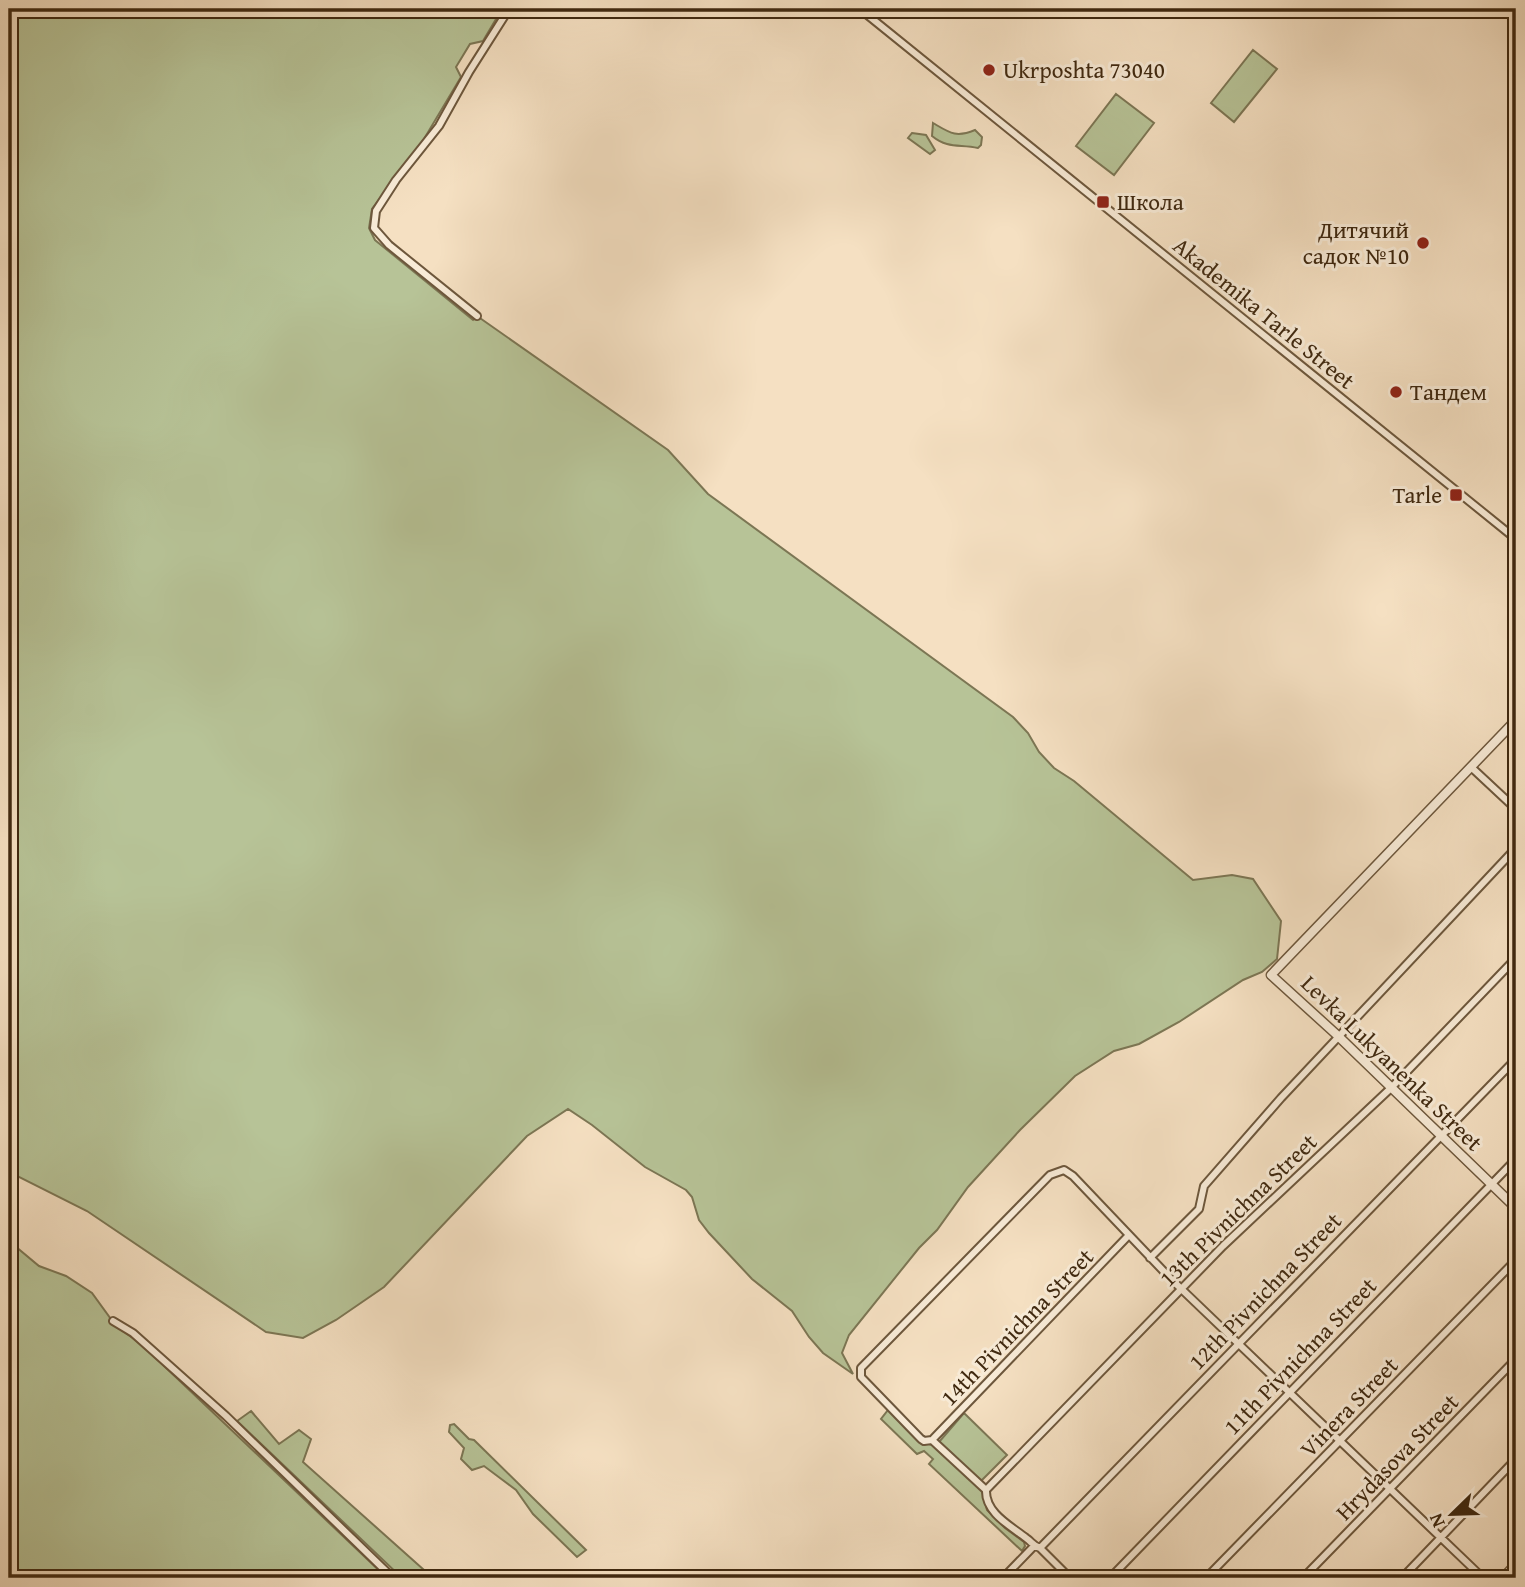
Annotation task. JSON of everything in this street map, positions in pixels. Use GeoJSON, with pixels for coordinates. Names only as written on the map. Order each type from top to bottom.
{"type":"FeatureCollection","features":[{"type":"Feature","properties":{"kind":"street"},"geometry":{"type":"LineString","coordinates":[[477,316],[373,228],[376,211],[396,180],[439,127],[469,72],[509,9]]}},
{"type":"Feature","properties":{"kind":"street","name":"Akademika Tarle Street"},"geometry":{"type":"LineString","coordinates":[[860,9],[1516,539]]}},
{"type":"Feature","properties":{"kind":"street"},"geometry":{"type":"LineString","coordinates":[[1516,720],[1471,767],[1516,809]]}},
{"type":"Feature","properties":{"kind":"street","name":"Levka Lukyanenka Street"},"geometry":{"type":"LineString","coordinates":[[1471,767],[1271,975],[1392,1087],[1516,1208]]}},
{"type":"Feature","properties":{"kind":"street"},"geometry":{"type":"LineString","coordinates":[[1150,1258],[1199,1209],[1204,1186],[1337,1035],[1516,848]]}},
{"type":"Feature","properties":{"kind":"street","name":"13th Pivnichna Street"},"geometry":{"type":"LineString","coordinates":[[986,1490],[1182,1288],[1392,1087],[1516,958]]}},
{"type":"Feature","properties":{"kind":"street","name":"12th Pivnichna Street"},"geometry":{"type":"LineString","coordinates":[[1003,1578],[1238,1344],[1516,1059]]}},
{"type":"Feature","properties":{"kind":"street","name":"11th Pivnichna Street"},"geometry":{"type":"LineString","coordinates":[[1110,1578],[1516,1159]]}},
{"type":"Feature","properties":{"kind":"street"},"geometry":{"type":"LineString","coordinates":[[1070,1578],[996,1514],[986,1496],[986,1490],[931,1441],[921,1439],[860,1375],[861,1368],[1054,1171],[1064,1170],[1073,1175],[1150,1258],[1238,1344],[1483,1578]]}},
{"type":"Feature","properties":{"kind":"street","name":"14th Pivnichna Street"},"geometry":{"type":"LineString","coordinates":[[931,1441],[1129,1235]]}},
{"type":"Feature","properties":{"kind":"street","name":"Vinera Street"},"geometry":{"type":"LineString","coordinates":[[1206,1578],[1516,1260]]}},
{"type":"Feature","properties":{"kind":"street"},"geometry":{"type":"LineString","coordinates":[[113,1321],[133,1333],[226,1416],[393,1578]]}},
{"type":"Feature","properties":{"kind":"street","name":"Hrydasova Street"},"geometry":{"type":"LineString","coordinates":[[1303,1578],[1516,1359]]}},
{"type":"Feature","properties":{"kind":"street"},"geometry":{"type":"LineString","coordinates":[[1402,1578],[1516,1459]]}},
{"type":"Feature","properties":{"kind":"street"},"geometry":{"type":"LineString","coordinates":[[1503,1578],[1516,1564]]}},
{"type":"Feature","properties":{"kind":"green space"},"geometry":{"type":"Polygon","coordinates":[[[9,9],[502,9],[483,41],[470,44],[456,67],[461,77],[421,144],[372,209],[369,228],[375,240],[473,320],[477,316],[668,450],[708,494],[1013,717],[1054,768],[1074,781],[1193,880],[1232,875],[1253,879],[1281,921],[1277,959],[1262,972],[1243,980],[1179,1022],[1139,1044],[1114,1051],[1075,1076],[1020,1130],[968,1187],[937,1230],[919,1248],[849,1335],[842,1353],[853,1374],[823,1353],[792,1311],[752,1279],[709,1233],[699,1220],[692,1197],[686,1190],[645,1167],[568,1109],[527,1136],[384,1287],[336,1320],[303,1338],[266,1332],[87,1211],[9,1172],[9,9]]]}},
{"type":"Feature","properties":{"kind":"green space"},"geometry":{"type":"Polygon","coordinates":[[[1253,50],[1277,69],[1234,122],[1211,103],[1253,50]]]}},
{"type":"Feature","properties":{"kind":"green space"},"geometry":{"type":"Polygon","coordinates":[[[1116,94],[1154,123],[1114,175],[1076,146],[1116,94]]]}},
{"type":"Feature","properties":{"kind":"green space"},"geometry":{"type":"Polygon","coordinates":[[[933,123],[953,133],[963,134],[975,130],[982,137],[981,145],[978,148],[943,143],[932,136],[933,123]]]}},
{"type":"Feature","properties":{"kind":"green space"},"geometry":{"type":"Polygon","coordinates":[[[912,133],[926,135],[935,150],[930,154],[908,138],[912,133]]]}},
{"type":"Feature","properties":{"kind":"green space"},"geometry":{"type":"Polygon","coordinates":[[[9,1241],[39,1266],[66,1276],[92,1293],[116,1326],[141,1344],[387,1578],[9,1578],[9,1241]]]}},
{"type":"Feature","properties":{"kind":"green space"},"geometry":{"type":"Polygon","coordinates":[[[888,1410],[920,1442],[934,1445],[981,1487],[987,1510],[1024,1542],[1022,1551],[929,1464],[933,1459],[924,1451],[917,1454],[881,1419],[888,1410]]]}},
{"type":"Feature","properties":{"kind":"green space"},"geometry":{"type":"Polygon","coordinates":[[[251,1411],[279,1444],[299,1430],[311,1439],[303,1462],[433,1578],[402,1578],[237,1421],[251,1411]]]}},
{"type":"Feature","properties":{"kind":"green space"},"geometry":{"type":"Polygon","coordinates":[[[964,1413],[1007,1455],[980,1482],[939,1442],[964,1413]]]}},
{"type":"Feature","properties":{"kind":"green space"},"geometry":{"type":"Polygon","coordinates":[[[454,1424],[469,1439],[474,1440],[586,1550],[577,1557],[533,1514],[516,1490],[484,1466],[472,1470],[461,1459],[464,1448],[449,1432],[450,1425],[454,1424]]]}},
{"type":"Feature","properties":{"kind":"place","name":"Ukrposhta 73040"},"geometry":{"type":"Point","coordinates":[989,70]}},
{"type":"Feature","properties":{"kind":"place","name":"Школа"},"geometry":{"type":"Point","coordinates":[1103,202]}},
{"type":"Feature","properties":{"kind":"place","name":"Дитячий садок №10"},"geometry":{"type":"Point","coordinates":[1423,243]}},
{"type":"Feature","properties":{"kind":"place","name":"Тандем"},"geometry":{"type":"Point","coordinates":[1396,392]}},
{"type":"Feature","properties":{"kind":"place","name":"Tarle"},"geometry":{"type":"Point","coordinates":[1456,495]}}]}
